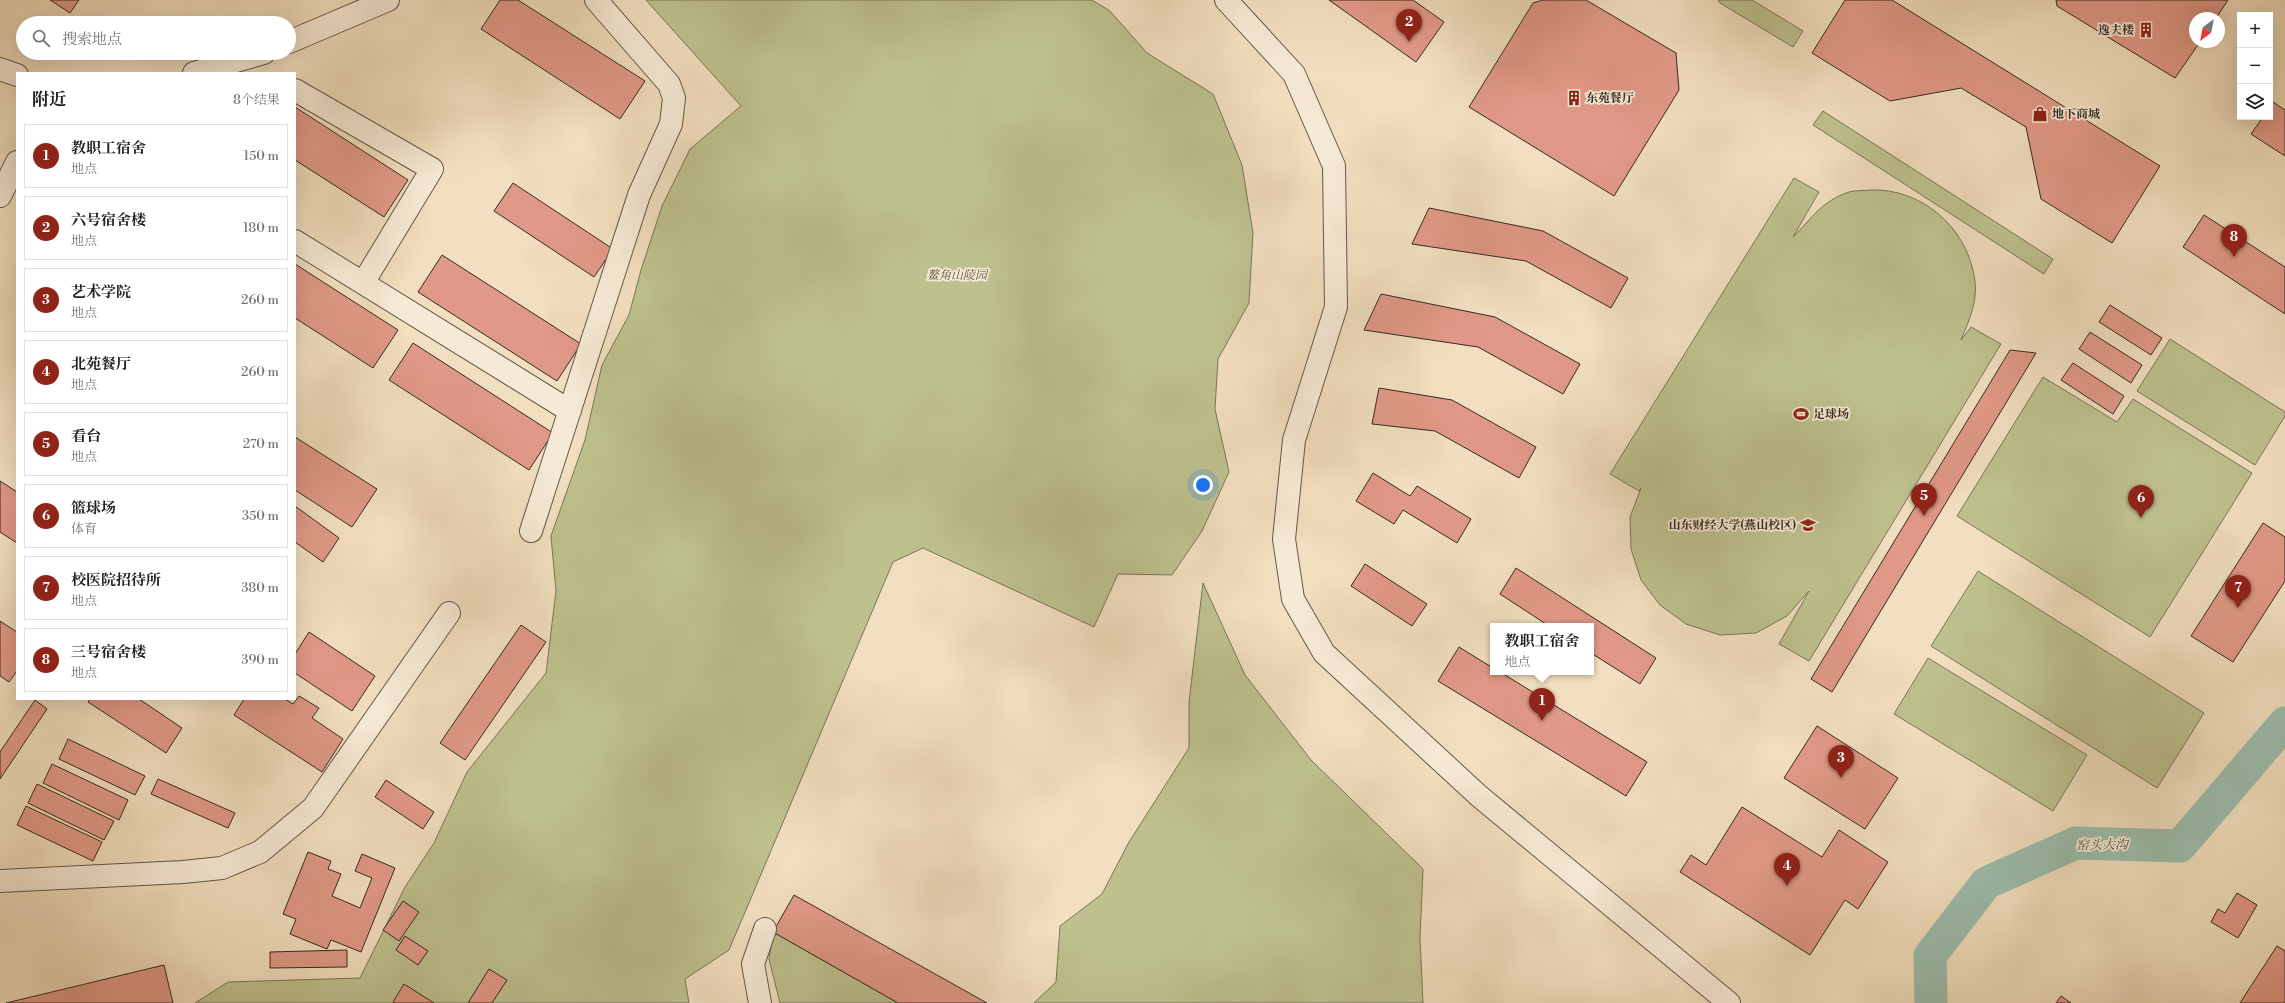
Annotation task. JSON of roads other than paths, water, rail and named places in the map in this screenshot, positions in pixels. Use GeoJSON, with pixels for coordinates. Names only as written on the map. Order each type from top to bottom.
{"type":"FeatureCollection","features":[{"type":"Feature","properties":{"kind":"street"},"geometry":{"type":"LineString","coordinates":[[296,39],[388,0]]}},
{"type":"Feature","properties":{"kind":"street"},"geometry":{"type":"LineString","coordinates":[[531,531],[639,195],[671,124],[674,98],[669,84],[596,0]]}},
{"type":"Feature","properties":{"kind":"street"},"geometry":{"type":"LineString","coordinates":[[1226,0],[1294,74],[1334,166],[1336,307],[1294,440],[1284,539],[1293,598],[1324,653],[1479,796],[1729,1003]]}},
{"type":"Feature","properties":{"kind":"street"},"geometry":{"type":"LineString","coordinates":[[198,72],[240,60]]}},
{"type":"Feature","properties":{"kind":"street"},"geometry":{"type":"LineString","coordinates":[[0,69],[16,75]]}},
{"type":"Feature","properties":{"kind":"street"},"geometry":{"type":"LineString","coordinates":[[296,91],[432,170],[363,283]]}},
{"type":"Feature","properties":{"kind":"street"},"geometry":{"type":"LineString","coordinates":[[0,196],[16,164]]}},
{"type":"Feature","properties":{"kind":"street"},"geometry":{"type":"LineString","coordinates":[[296,242],[570,411]]}},
{"type":"Feature","properties":{"kind":"street"},"geometry":{"type":"LineString","coordinates":[[0,881],[183,872],[222,868],[260,852],[313,808],[449,613]]}},
{"type":"Feature","properties":{"kind":"street"},"geometry":{"type":"LineString","coordinates":[[760,1003],[753,964],[766,930]]}},
{"type":"Feature","properties":{"kind":"waterway","name":"窑头大沟"},"geometry":{"type":"LineString","coordinates":[[1931,1003],[1930,956],[1986,883],[2076,843],[2180,846],[2285,723]]}},
{"type":"Feature","properties":{"kind":"place","name":"逸夫楼"},"geometry":{"type":"Point","coordinates":[2146,30]}},
{"type":"Feature","properties":{"kind":"place","name":"六号宿舍楼"},"geometry":{"type":"Point","coordinates":[1409,42]}},
{"type":"Feature","properties":{"kind":"place","name":"东苑餐厅"},"geometry":{"type":"Point","coordinates":[1574,98]}},
{"type":"Feature","properties":{"kind":"place","name":"地下商城"},"geometry":{"type":"Point","coordinates":[2040,114]}},
{"type":"Feature","properties":{"kind":"place","name":"三号宿舍楼"},"geometry":{"type":"Point","coordinates":[2234,257]}},
{"type":"Feature","properties":{"kind":"place","name":"足球场"},"geometry":{"type":"Point","coordinates":[1801,414]}},
{"type":"Feature","properties":{"kind":"place","name":"看台"},"geometry":{"type":"Point","coordinates":[1924,516]}},
{"type":"Feature","properties":{"kind":"place","name":"篮球场"},"geometry":{"type":"Point","coordinates":[2141,518]}},
{"type":"Feature","properties":{"kind":"place","name":"山东财经大学(燕山校区)"},"geometry":{"type":"Point","coordinates":[1808,525]}},
{"type":"Feature","properties":{"kind":"place","name":"校医院招待所"},"geometry":{"type":"Point","coordinates":[2238,608]}},
{"type":"Feature","properties":{"kind":"place","name":"教职工宿舍"},"geometry":{"type":"Point","coordinates":[1542,721]}},
{"type":"Feature","properties":{"kind":"place","name":"艺术学院"},"geometry":{"type":"Point","coordinates":[1841,778]}},
{"type":"Feature","properties":{"kind":"place","name":"北苑餐厅"},"geometry":{"type":"Point","coordinates":[1787,886]}},
{"type":"Feature","properties":{"kind":"park label","name":"鳌角山陵园"},"geometry":{"type":"Point","coordinates":[957,275]}}]}
